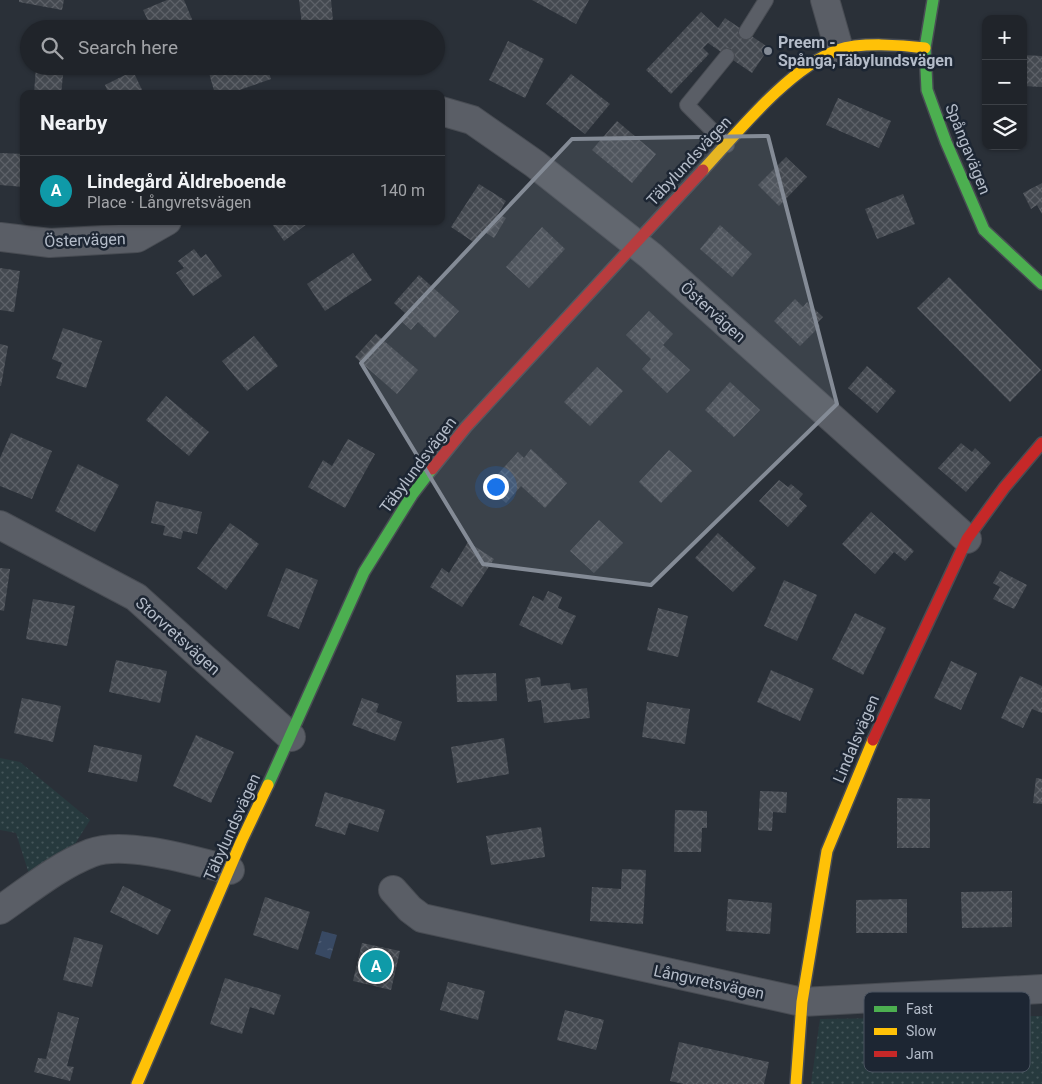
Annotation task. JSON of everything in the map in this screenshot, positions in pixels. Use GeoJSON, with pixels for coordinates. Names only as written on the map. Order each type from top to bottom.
{"type":"FeatureCollection","features":[{"type":"Feature","properties":{"kind":"street"},"geometry":{"type":"LineString","coordinates":[[825,0],[839,49]]}},
{"type":"Feature","properties":{"kind":"street","name":"Spångavägen"},"geometry":{"type":"LineString","coordinates":[[933,0],[925,48],[927,90],[946,142],[984,230],[1042,284]]}},
{"type":"Feature","properties":{"kind":"street","name":"Täbylundsvägen"},"geometry":{"type":"LineString","coordinates":[[137,1084],[230,870],[364,572],[412,495],[466,427],[634,243],[779,89],[816,62],[839,49],[890,44],[925,48]]}},
{"type":"Feature","properties":{"kind":"street","name":"Östervägen"},"geometry":{"type":"LineString","coordinates":[[445,112],[472,120],[535,164],[634,243],[967,539]]}},
{"type":"Feature","properties":{"kind":"street","name":"Östervägen"},"geometry":{"type":"LineString","coordinates":[[0,238],[50,242],[137,238],[160,225]]}},
{"type":"Feature","properties":{"kind":"street","name":"Lindalsvägen"},"geometry":{"type":"LineString","coordinates":[[796,1084],[802,1002],[827,851],[884,714],[967,539],[1004,488],[1042,443]]}},
{"type":"Feature","properties":{"kind":"street","name":"Storvretsvägen"},"geometry":{"type":"LineString","coordinates":[[0,525],[136,596],[291,737]]}},
{"type":"Feature","properties":{"kind":"street"},"geometry":{"type":"LineString","coordinates":[[0,910],[61,868],[92,852],[126,848],[230,870]]}},
{"type":"Feature","properties":{"kind":"street","name":"Långvretsvägen"},"geometry":{"type":"LineString","coordinates":[[393,890],[410,909],[422,918],[802,1002],[864,999]]}},
{"type":"Feature","properties":{"kind":"street","name":"Långvretsvägen"},"geometry":{"type":"LineString","coordinates":[[987,992],[1042,989]]}},
{"type":"Feature","properties":{"kind":"lane"},"geometry":{"type":"LineString","coordinates":[[746,32],[766,0]]}},
{"type":"Feature","properties":{"kind":"lane"},"geometry":{"type":"LineString","coordinates":[[727,145],[687,105],[728,56]]}},
{"type":"Feature","properties":{"kind":"highlighted area"},"geometry":{"type":"Polygon","coordinates":[[[768,136],[837,404],[651,585],[483,564],[361,363],[572,139],[768,136]]]}},
{"type":"Feature","properties":{"kind":"green space"},"geometry":{"type":"Polygon","coordinates":[[[0,758],[20,762],[90,820],[75,844],[30,877],[16,833],[0,830],[0,758]]]}},
{"type":"Feature","properties":{"kind":"green space"},"geometry":{"type":"Polygon","coordinates":[[[1030,1016],[1042,1016],[1042,1084],[811,1084],[820,1019],[864,1018],[864,1072],[1030,1072],[1030,1016]]]}},
{"type":"Feature","properties":{"kind":"water"},"geometry":{"type":"Polygon","coordinates":[[[322,931],[337,935],[330,959],[315,954],[322,931]]]}},
{"type":"Feature","properties":{"kind":"building"},"geometry":{"type":"Polygon","coordinates":[[[19,0],[64,0],[62,10],[19,2],[19,0]]]}},
{"type":"Feature","properties":{"kind":"building"},"geometry":{"type":"Polygon","coordinates":[[[167,0],[184,0],[192,20],[148,20],[143,10],[167,0]]]}},
{"type":"Feature","properties":{"kind":"building"},"geometry":{"type":"Polygon","coordinates":[[[299,0],[331,0],[333,20],[301,20],[299,0]]]}},
{"type":"Feature","properties":{"kind":"building"},"geometry":{"type":"Polygon","coordinates":[[[532,0],[589,0],[576,24],[532,0]]]}},
{"type":"Feature","properties":{"kind":"building"},"geometry":{"type":"Polygon","coordinates":[[[701,12],[718,28],[725,18],[769,48],[752,73],[708,43],[703,48],[709,54],[671,94],[646,70],[701,12]]]}},
{"type":"Feature","properties":{"kind":"building"},"geometry":{"type":"Polygon","coordinates":[[[508,41],[544,59],[525,98],[489,80],[508,41]]]}},
{"type":"Feature","properties":{"kind":"building"},"geometry":{"type":"Polygon","coordinates":[[[1027,55],[1042,56],[1042,87],[1027,86],[1027,55]]]}},
{"type":"Feature","properties":{"kind":"building"},"geometry":{"type":"Polygon","coordinates":[[[571,74],[610,104],[585,134],[546,104],[571,74]]]}},
{"type":"Feature","properties":{"kind":"building"},"geometry":{"type":"Polygon","coordinates":[[[35,75],[63,75],[61,90],[34,90],[35,75]]]}},
{"type":"Feature","properties":{"kind":"building"},"geometry":{"type":"Polygon","coordinates":[[[125,75],[135,75],[142,90],[107,90],[105,85],[125,75]]]}},
{"type":"Feature","properties":{"kind":"building"},"geometry":{"type":"Polygon","coordinates":[[[210,75],[270,75],[271,79],[239,90],[214,90],[210,75]]]}},
{"type":"Feature","properties":{"kind":"building"},"geometry":{"type":"Polygon","coordinates":[[[838,98],[891,121],[879,148],[826,125],[838,98]]]}},
{"type":"Feature","properties":{"kind":"building"},"geometry":{"type":"Polygon","coordinates":[[[617,121],[656,154],[632,183],[592,150],[617,121]]]}},
{"type":"Feature","properties":{"kind":"building"},"geometry":{"type":"Polygon","coordinates":[[[0,153],[20,154],[20,187],[0,185],[0,153]]]}},
{"type":"Feature","properties":{"kind":"building"},"geometry":{"type":"Polygon","coordinates":[[[786,157],[807,177],[779,206],[758,185],[786,157]]]}},
{"type":"Feature","properties":{"kind":"building"},"geometry":{"type":"Polygon","coordinates":[[[1042,183],[1042,214],[1037,205],[1031,209],[1023,193],[1042,183]]]}},
{"type":"Feature","properties":{"kind":"building"},"geometry":{"type":"Polygon","coordinates":[[[479,184],[506,201],[498,214],[506,218],[494,238],[483,231],[475,243],[451,227],[479,184]]]}},
{"type":"Feature","properties":{"kind":"building"},"geometry":{"type":"Polygon","coordinates":[[[903,194],[915,224],[877,239],[865,209],[903,194]]]}},
{"type":"Feature","properties":{"kind":"building"},"geometry":{"type":"Polygon","coordinates":[[[273,225],[306,225],[284,241],[273,225]]]}},
{"type":"Feature","properties":{"kind":"building"},"geometry":{"type":"Polygon","coordinates":[[[720,225],[752,254],[732,277],[700,249],[720,225]]]}},
{"type":"Feature","properties":{"kind":"building"},"geometry":{"type":"Polygon","coordinates":[[[542,227],[565,249],[529,288],[506,267],[542,227]]]}},
{"type":"Feature","properties":{"kind":"building"},"geometry":{"type":"Polygon","coordinates":[[[194,249],[201,258],[206,254],[222,276],[193,296],[176,273],[184,268],[178,261],[194,249]]]}},
{"type":"Feature","properties":{"kind":"building"},"geometry":{"type":"Polygon","coordinates":[[[353,253],[372,280],[325,311],[307,284],[353,253]]]}},
{"type":"Feature","properties":{"kind":"building"},"geometry":{"type":"Polygon","coordinates":[[[0,268],[20,271],[14,312],[0,310],[0,268]]]}},
{"type":"Feature","properties":{"kind":"building"},"geometry":{"type":"Polygon","coordinates":[[[419,275],[459,311],[435,338],[418,322],[411,330],[400,320],[405,313],[394,303],[419,275]]]}},
{"type":"Feature","properties":{"kind":"building"},"geometry":{"type":"Polygon","coordinates":[[[949,277],[1041,370],[1010,402],[917,308],[949,277]]]}},
{"type":"Feature","properties":{"kind":"building"},"geometry":{"type":"Polygon","coordinates":[[[795,299],[803,307],[807,302],[823,317],[817,323],[820,326],[800,346],[774,321],[795,299]]]}},
{"type":"Feature","properties":{"kind":"building"},"geometry":{"type":"Polygon","coordinates":[[[649,311],[673,334],[663,345],[690,370],[667,393],[642,369],[651,359],[626,335],[649,311]]]}},
{"type":"Feature","properties":{"kind":"building"},"geometry":{"type":"Polygon","coordinates":[[[63,328],[102,341],[86,388],[56,378],[62,363],[52,359],[63,328]]]}},
{"type":"Feature","properties":{"kind":"building"},"geometry":{"type":"Polygon","coordinates":[[[376,334],[418,370],[397,394],[355,357],[376,334]]]}},
{"type":"Feature","properties":{"kind":"building"},"geometry":{"type":"Polygon","coordinates":[[[254,336],[278,366],[247,391],[222,361],[254,336]]]}},
{"type":"Feature","properties":{"kind":"building"},"geometry":{"type":"Polygon","coordinates":[[[0,344],[8,346],[1,386],[0,386],[0,344]]]}},
{"type":"Feature","properties":{"kind":"building"},"geometry":{"type":"Polygon","coordinates":[[[867,366],[896,391],[877,413],[848,388],[867,366]]]}},
{"type":"Feature","properties":{"kind":"building"},"geometry":{"type":"Polygon","coordinates":[[[597,367],[623,391],[590,426],[564,402],[597,367]]]}},
{"type":"Feature","properties":{"kind":"building"},"geometry":{"type":"Polygon","coordinates":[[[730,382],[760,410],[734,437],[705,410],[730,382]]]}},
{"type":"Feature","properties":{"kind":"building"},"geometry":{"type":"Polygon","coordinates":[[[166,396],[209,432],[189,456],[146,420],[166,396]]]}},
{"type":"Feature","properties":{"kind":"building"},"geometry":{"type":"Polygon","coordinates":[[[11,433],[52,451],[32,499],[0,486],[0,458],[11,433]]]}},
{"type":"Feature","properties":{"kind":"building"},"geometry":{"type":"Polygon","coordinates":[[[348,439],[375,454],[345,508],[308,487],[323,460],[332,466],[348,439]]]}},
{"type":"Feature","properties":{"kind":"building"},"geometry":{"type":"Polygon","coordinates":[[[961,443],[972,452],[975,448],[991,463],[966,492],[938,468],[961,443]]]}},
{"type":"Feature","properties":{"kind":"building"},"geometry":{"type":"Polygon","coordinates":[[[531,449],[567,483],[545,508],[521,486],[506,503],[487,486],[518,452],[524,458],[531,449]]]}},
{"type":"Feature","properties":{"kind":"building"},"geometry":{"type":"Polygon","coordinates":[[[669,450],[692,471],[661,503],[639,482],[669,450]]]}},
{"type":"Feature","properties":{"kind":"building"},"geometry":{"type":"Polygon","coordinates":[[[78,464],[119,485],[95,532],[55,511],[78,464]]]}},
{"type":"Feature","properties":{"kind":"building"},"geometry":{"type":"Polygon","coordinates":[[[779,480],[788,487],[791,484],[803,494],[799,499],[807,506],[788,527],[759,501],[779,480]]]}},
{"type":"Feature","properties":{"kind":"building"},"geometry":{"type":"Polygon","coordinates":[[[156,501],[202,512],[197,534],[183,531],[181,539],[163,535],[165,526],[151,523],[156,501]]]}},
{"type":"Feature","properties":{"kind":"building"},"geometry":{"type":"Polygon","coordinates":[[[871,512],[914,551],[905,561],[894,552],[875,574],[842,544],[871,512]]]}},
{"type":"Feature","properties":{"kind":"building"},"geometry":{"type":"Polygon","coordinates":[[[599,520],[623,543],[594,573],[570,551],[599,520]]]}},
{"type":"Feature","properties":{"kind":"building"},"geometry":{"type":"Polygon","coordinates":[[[230,523],[259,544],[226,590],[197,568],[230,523]]]}},
{"type":"Feature","properties":{"kind":"building"},"geometry":{"type":"Polygon","coordinates":[[[718,533],[756,568],[733,592],[695,558],[718,533]]]}},
{"type":"Feature","properties":{"kind":"building"},"geometry":{"type":"Polygon","coordinates":[[[468,542],[494,559],[462,607],[430,587],[442,568],[449,573],[468,542]]]}},
{"type":"Feature","properties":{"kind":"building"},"geometry":{"type":"Polygon","coordinates":[[[0,568],[10,569],[4,611],[0,610],[0,568]]]}},
{"type":"Feature","properties":{"kind":"building"},"geometry":{"type":"Polygon","coordinates":[[[286,568],[318,580],[299,629],[267,616],[286,568]]]}},
{"type":"Feature","properties":{"kind":"building"},"geometry":{"type":"Polygon","coordinates":[[[1000,571],[1027,585],[1014,609],[993,599],[1000,587],[993,583],[1000,571]]]}},
{"type":"Feature","properties":{"kind":"building"},"geometry":{"type":"Polygon","coordinates":[[[784,580],[817,595],[797,641],[764,626],[784,580]]]}},
{"type":"Feature","properties":{"kind":"building"},"geometry":{"type":"Polygon","coordinates":[[[548,591],[562,597],[558,608],[576,616],[562,645],[519,625],[533,596],[543,601],[548,591]]]}},
{"type":"Feature","properties":{"kind":"building"},"geometry":{"type":"Polygon","coordinates":[[[33,599],[75,606],[67,646],[26,639],[33,599]]]}},
{"type":"Feature","properties":{"kind":"building"},"geometry":{"type":"Polygon","coordinates":[[[658,608],[688,616],[678,657],[647,650],[658,608]]]}},
{"type":"Feature","properties":{"kind":"building"},"geometry":{"type":"Polygon","coordinates":[[[855,613],[886,628],[863,675],[832,659],[855,613]]]}},
{"type":"Feature","properties":{"kind":"building"},"geometry":{"type":"Polygon","coordinates":[[[116,660],[167,671],[160,703],[109,692],[116,660]]]}},
{"type":"Feature","properties":{"kind":"building"},"geometry":{"type":"Polygon","coordinates":[[[951,661],[977,673],[961,710],[934,698],[951,661]]]}},
{"type":"Feature","properties":{"kind":"building"},"geometry":{"type":"Polygon","coordinates":[[[771,670],[814,689],[800,721],[757,702],[771,670]]]}},
{"type":"Feature","properties":{"kind":"building"},"geometry":{"type":"Polygon","coordinates":[[[496,673],[497,701],[457,702],[456,675],[496,673]]]}},
{"type":"Feature","properties":{"kind":"building"},"geometry":{"type":"Polygon","coordinates":[[[1020,676],[1042,686],[1042,713],[1032,709],[1023,728],[1001,718],[1020,676]]]}},
{"type":"Feature","properties":{"kind":"building"},"geometry":{"type":"Polygon","coordinates":[[[540,677],[541,686],[570,683],[571,690],[587,688],[590,718],[544,723],[541,700],[528,702],[525,679],[540,677]]]}},
{"type":"Feature","properties":{"kind":"building"},"geometry":{"type":"Polygon","coordinates":[[[22,698],[61,706],[53,742],[14,733],[22,698]]]}},
{"type":"Feature","properties":{"kind":"building"},"geometry":{"type":"Polygon","coordinates":[[[362,698],[379,704],[376,712],[402,722],[395,741],[352,725],[362,698]]]}},
{"type":"Feature","properties":{"kind":"building"},"geometry":{"type":"Polygon","coordinates":[[[647,702],[690,709],[685,744],[642,737],[647,702]]]}},
{"type":"Feature","properties":{"kind":"building"},"geometry":{"type":"Polygon","coordinates":[[[196,735],[234,752],[211,803],[173,786],[196,735]]]}},
{"type":"Feature","properties":{"kind":"building"},"geometry":{"type":"Polygon","coordinates":[[[504,738],[509,774],[457,783],[451,747],[504,738]]]}},
{"type":"Feature","properties":{"kind":"building"},"geometry":{"type":"Polygon","coordinates":[[[94,745],[142,755],[137,782],[88,772],[94,745]]]}},
{"type":"Feature","properties":{"kind":"building"},"geometry":{"type":"Polygon","coordinates":[[[1036,778],[1042,779],[1042,804],[1033,803],[1036,778]]]}},
{"type":"Feature","properties":{"kind":"building"},"geometry":{"type":"Polygon","coordinates":[[[760,791],[787,792],[786,813],[773,812],[772,831],[758,830],[760,791]]]}},
{"type":"Feature","properties":{"kind":"building"},"geometry":{"type":"Polygon","coordinates":[[[325,792],[385,810],[378,832],[349,823],[345,835],[315,826],[325,792]]]}},
{"type":"Feature","properties":{"kind":"building"},"geometry":{"type":"Polygon","coordinates":[[[897,798],[930,799],[930,848],[897,848],[897,798]]]}},
{"type":"Feature","properties":{"kind":"building"},"geometry":{"type":"Polygon","coordinates":[[[675,810],[707,811],[707,828],[702,828],[701,852],[674,852],[675,810]]]}},
{"type":"Feature","properties":{"kind":"building"},"geometry":{"type":"Polygon","coordinates":[[[541,827],[545,857],[491,865],[486,836],[541,827]]]}},
{"type":"Feature","properties":{"kind":"building"},"geometry":{"type":"Polygon","coordinates":[[[622,869],[646,870],[643,924],[590,921],[592,887],[621,889],[622,869]]]}},
{"type":"Feature","properties":{"kind":"building"},"geometry":{"type":"Polygon","coordinates":[[[123,886],[171,910],[158,935],[110,912],[123,886]]]}},
{"type":"Feature","properties":{"kind":"building"},"geometry":{"type":"Polygon","coordinates":[[[1012,891],[1012,927],[962,928],[961,892],[1012,891]]]}},
{"type":"Feature","properties":{"kind":"building"},"geometry":{"type":"Polygon","coordinates":[[[265,897],[310,912],[298,950],[253,935],[265,897]]]}},
{"type":"Feature","properties":{"kind":"building"},"geometry":{"type":"Polygon","coordinates":[[[728,899],[772,903],[770,934],[726,931],[728,899]]]}},
{"type":"Feature","properties":{"kind":"building"},"geometry":{"type":"Polygon","coordinates":[[[907,899],[907,933],[856,933],[856,900],[907,899]]]}},
{"type":"Feature","properties":{"kind":"building"},"geometry":{"type":"Polygon","coordinates":[[[74,937],[103,945],[92,987],[63,980],[74,937]]]}},
{"type":"Feature","properties":{"kind":"building"},"geometry":{"type":"Polygon","coordinates":[[[362,943],[400,951],[391,990],[353,981],[362,943]]]}},
{"type":"Feature","properties":{"kind":"building"},"geometry":{"type":"Polygon","coordinates":[[[225,978],[281,995],[274,1015],[250,1007],[242,1034],[210,1024],[225,978]]]}},
{"type":"Feature","properties":{"kind":"building"},"geometry":{"type":"Polygon","coordinates":[[[448,982],[485,991],[478,1020],[440,1010],[448,982]]]}},
{"type":"Feature","properties":{"kind":"building"},"geometry":{"type":"Polygon","coordinates":[[[565,1010],[604,1020],[596,1050],[557,1040],[565,1010]]]}},
{"type":"Feature","properties":{"kind":"building"},"geometry":{"type":"Polygon","coordinates":[[[58,1012],[79,1018],[67,1066],[74,1067],[70,1081],[34,1072],[38,1058],[46,1059],[58,1012]]]}},
{"type":"Feature","properties":{"kind":"building"},"geometry":{"type":"Polygon","coordinates":[[[679,1042],[769,1062],[764,1084],[684,1084],[670,1081],[679,1042]]]}},
{"type":"Feature","properties":{"kind":"traffic: fast"},"geometry":{"type":"LineString","coordinates":[[933,0],[925,48],[927,90],[946,142],[984,230],[1042,284]]}},
{"type":"Feature","properties":{"kind":"traffic: fast"},"geometry":{"type":"LineString","coordinates":[[268,785],[364,572],[412,495],[432,469]]}},
{"type":"Feature","properties":{"kind":"traffic: slow"},"geometry":{"type":"LineString","coordinates":[[703,170],[765,102],[801,71],[820,59],[847,47],[893,45],[925,48]]}},
{"type":"Feature","properties":{"kind":"traffic: slow"},"geometry":{"type":"LineString","coordinates":[[796,1084],[802,1002],[827,851],[873,740]]}},
{"type":"Feature","properties":{"kind":"traffic: slow"},"geometry":{"type":"LineString","coordinates":[[137,1084],[241,842],[268,785]]}},
{"type":"Feature","properties":{"kind":"traffic: jam"},"geometry":{"type":"LineString","coordinates":[[432,469],[466,427],[703,170]]}},
{"type":"Feature","properties":{"kind":"traffic: jam"},"geometry":{"type":"LineString","coordinates":[[873,740],[967,539],[1004,488],[1042,443]]}},
{"type":"Feature","properties":{"kind":"place","name":"Preem - Spånga,Täbylundsvägen"},"geometry":{"type":"Point","coordinates":[768,51]}},
{"type":"Feature","properties":{"kind":"place","name":"Lindegård Äldreboende"},"geometry":{"type":"Point","coordinates":[376,966]}}]}
